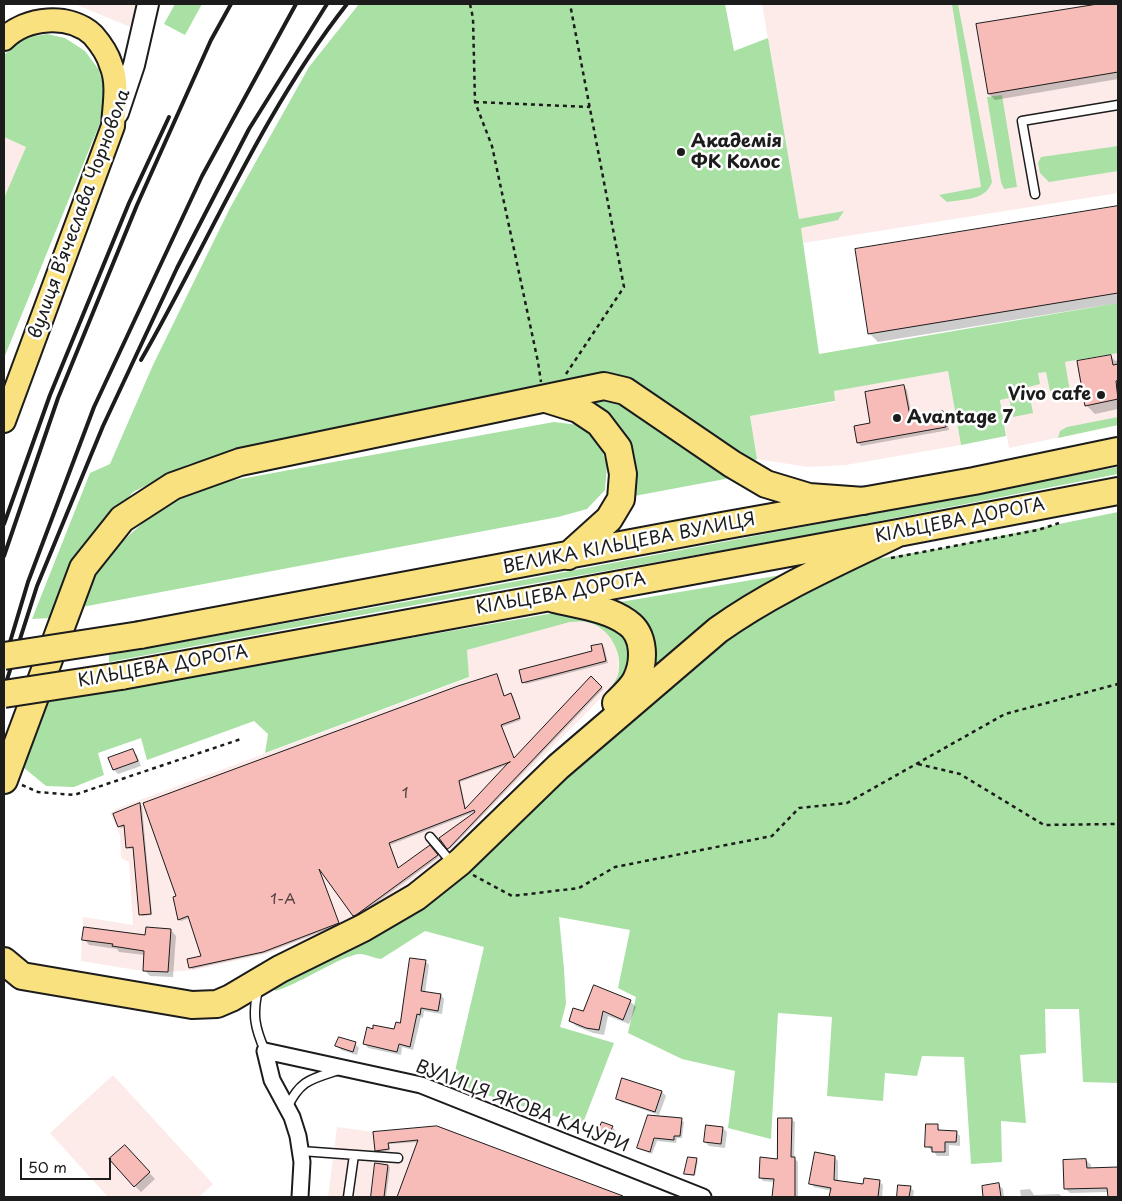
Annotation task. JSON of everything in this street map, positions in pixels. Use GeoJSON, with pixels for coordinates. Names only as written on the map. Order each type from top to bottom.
{"type":"FeatureCollection","features":[{"type":"Feature","properties":{"kind":"highway"},"geometry":{"type":"LineString","coordinates":[[4,778],[83,568],[122,519],[173,486],[240,462],[604,386],[626,391],[732,464],[766,484],[809,497],[864,502]]}},
{"type":"Feature","properties":{"kind":"highway"},"geometry":{"type":"LineString","coordinates":[[547,397],[578,409],[599,422],[618,448],[624,474],[620,499],[609,519],[568,556]]}},
{"type":"Feature","properties":{"kind":"highway","name":"ВЕЛИКА КІЛЬЦЕВА ВУЛИЦЯ"},"geometry":{"type":"LineString","coordinates":[[140,635],[722,526],[864,502],[1118,452]]}},
{"type":"Feature","properties":{"kind":"highway","name":"КІЛЬЦЕВА ДОРОГА"},"geometry":{"type":"LineString","coordinates":[[4,694],[121,676],[1118,491]]}},
{"type":"Feature","properties":{"kind":"highway"},"geometry":{"type":"LineString","coordinates":[[558,766],[718,630],[734,619],[808,576],[898,533]]}},
{"type":"Feature","properties":{"kind":"highway"},"geometry":{"type":"LineString","coordinates":[[4,961],[22,976],[192,1005],[217,1004],[371,924],[416,897],[457,864],[558,766],[636,681],[641,665],[642,652],[639,636],[629,623],[614,615],[546,597]]}},
{"type":"Feature","properties":{"kind":"highway","name":"КІЛЬЦЕВА ДОРОГА"},"geometry":{"type":"LineString","coordinates":[[4,656],[140,635]]}},
{"type":"Feature","properties":{"kind":"main road","name":"вулиця Вʼячеслава Чорновола"},"geometry":{"type":"LineString","coordinates":[[4,421],[113,126],[134,65],[148,4]]}},
{"type":"Feature","properties":{"kind":"main road"},"geometry":{"type":"LineString","coordinates":[[4,39],[19,28],[51,19],[79,26],[92,35],[111,64],[115,77],[113,126]]}},
{"type":"Feature","properties":{"kind":"street","name":"ВУЛИЦЯ ЯКОВА КАЧУРИ"},"geometry":{"type":"LineString","coordinates":[[265,1051],[421,1085],[703,1197]]}},
{"type":"Feature","properties":{"kind":"street"},"geometry":{"type":"LineString","coordinates":[[265,1051],[272,1080],[292,1117],[301,1151],[300,1197]]}},
{"type":"Feature","properties":{"kind":"lane"},"geometry":{"type":"LineString","coordinates":[[1035,194],[1022,121],[1118,105]]}},
{"type":"Feature","properties":{"kind":"lane"},"geometry":{"type":"LineString","coordinates":[[430,838],[457,864]]}},
{"type":"Feature","properties":{"kind":"lane"},"geometry":{"type":"LineString","coordinates":[[260,980],[254,1007],[254,1018],[265,1051]]}},
{"type":"Feature","properties":{"kind":"lane"},"geometry":{"type":"LineString","coordinates":[[287,1108],[294,1093],[305,1082],[344,1068]]}},
{"type":"Feature","properties":{"kind":"lane"},"geometry":{"type":"LineString","coordinates":[[301,1151],[398,1158]]}},
{"type":"Feature","properties":{"kind":"lane"},"geometry":{"type":"LineString","coordinates":[[348,1197],[354,1155]]}},
{"type":"Feature","properties":{"kind":"path"},"geometry":{"type":"LineString","coordinates":[[470,4],[475,102],[492,146],[547,397]]}},
{"type":"Feature","properties":{"kind":"path"},"geometry":{"type":"LineString","coordinates":[[547,397],[624,287],[570,4]]}},
{"type":"Feature","properties":{"kind":"path"},"geometry":{"type":"LineString","coordinates":[[475,102],[590,107]]}},
{"type":"Feature","properties":{"kind":"path"},"geometry":{"type":"LineString","coordinates":[[891,558],[1038,530],[1062,522]]}},
{"type":"Feature","properties":{"kind":"path"},"geometry":{"type":"LineString","coordinates":[[457,864],[512,896],[579,888],[615,867],[772,836],[799,808],[847,803],[1005,714],[1118,684]]}},
{"type":"Feature","properties":{"kind":"path"},"geometry":{"type":"LineString","coordinates":[[4,778],[38,792],[74,796],[241,739]]}},
{"type":"Feature","properties":{"kind":"path"},"geometry":{"type":"LineString","coordinates":[[917,764],[960,774],[1044,825],[1118,824]]}},
{"type":"Feature","properties":{"kind":"shaded area"},"geometry":{"type":"Polygon","coordinates":[[[75,4],[137,4],[130,27],[75,4]]]}},
{"type":"Feature","properties":{"kind":"shaded area"},"geometry":{"type":"Polygon","coordinates":[[[762,4],[1118,4],[1118,193],[803,243],[762,4]]]}},
{"type":"Feature","properties":{"kind":"shaded area"},"geometry":{"type":"Polygon","coordinates":[[[4,137],[26,147],[4,198],[4,137]]]}},
{"type":"Feature","properties":{"kind":"shaded area"},"geometry":{"type":"Polygon","coordinates":[[[1118,353],[1118,425],[1009,448],[997,383],[1009,372],[1118,353]]]}},
{"type":"Feature","properties":{"kind":"shaded area"},"geometry":{"type":"Polygon","coordinates":[[[948,371],[961,445],[846,465],[808,467],[757,459],[750,416],[835,402],[833,391],[948,371]]]}},
{"type":"Feature","properties":{"kind":"shaded area"},"geometry":{"type":"Polygon","coordinates":[[[585,621],[597,626],[611,637],[617,649],[618,677],[610,689],[449,851],[403,887],[354,919],[314,937],[266,954],[194,970],[168,972],[136,970],[81,961],[83,917],[133,925],[129,862],[121,858],[120,835],[110,813],[118,808],[469,678],[467,650],[570,622],[585,621]]]}},
{"type":"Feature","properties":{"kind":"shaded area"},"geometry":{"type":"Polygon","coordinates":[[[113,1075],[213,1184],[199,1197],[108,1197],[50,1133],[113,1075]]]}},
{"type":"Feature","properties":{"kind":"shaded area"},"geometry":{"type":"Polygon","coordinates":[[[437,1126],[625,1197],[328,1197],[337,1127],[373,1132],[437,1126]]]}},
{"type":"Feature","properties":{"kind":"green space"},"geometry":{"type":"Polygon","coordinates":[[[175,4],[202,4],[185,35],[164,24],[175,4]]]}},
{"type":"Feature","properties":{"kind":"green space"},"geometry":{"type":"Polygon","coordinates":[[[359,4],[725,4],[734,51],[768,38],[799,219],[844,211],[838,220],[801,228],[819,354],[1118,303],[1118,353],[1065,362],[1070,392],[1055,394],[1050,391],[1046,372],[1038,373],[1040,384],[1028,387],[1033,413],[1013,417],[1009,398],[1000,400],[1006,436],[961,445],[948,371],[834,391],[835,401],[750,416],[757,459],[749,465],[642,389],[240,454],[189,464],[133,492],[84,547],[51,618],[32,619],[90,473],[110,464],[153,365],[230,208],[309,67],[359,4]]]}},
{"type":"Feature","properties":{"kind":"green space"},"geometry":{"type":"Polygon","coordinates":[[[952,4],[958,4],[992,182],[989,188],[979,196],[947,202],[939,195],[981,187],[952,4]]]}},
{"type":"Feature","properties":{"kind":"green space"},"geometry":{"type":"Polygon","coordinates":[[[47,34],[65,38],[85,51],[99,70],[105,93],[100,123],[4,358],[4,198],[26,147],[4,137],[4,55],[23,38],[47,34]]]}},
{"type":"Feature","properties":{"kind":"green space"},"geometry":{"type":"Polygon","coordinates":[[[1002,95],[1017,187],[1004,189],[1001,182],[987,97],[1002,95]]]}},
{"type":"Feature","properties":{"kind":"green space"},"geometry":{"type":"Polygon","coordinates":[[[1118,146],[1118,171],[1049,182],[1040,173],[1038,163],[1041,157],[1118,146]]]}},
{"type":"Feature","properties":{"kind":"green space"},"geometry":{"type":"Polygon","coordinates":[[[608,395],[741,476],[629,497],[635,469],[628,441],[579,401],[608,395]]]}},
{"type":"Feature","properties":{"kind":"green space"},"geometry":{"type":"Polygon","coordinates":[[[1118,417],[1118,425],[1058,438],[1060,431],[1067,427],[1118,417]]]}},
{"type":"Feature","properties":{"kind":"green space"},"geometry":{"type":"Polygon","coordinates":[[[554,422],[578,425],[599,441],[607,466],[605,490],[587,509],[558,517],[82,607],[99,568],[125,539],[157,510],[181,497],[229,481],[554,422]]]}},
{"type":"Feature","properties":{"kind":"green space"},"geometry":{"type":"Polygon","coordinates":[[[1118,467],[1118,474],[803,536],[469,595],[109,662],[109,655],[449,594],[1118,467]]]}},
{"type":"Feature","properties":{"kind":"green space"},"geometry":{"type":"Polygon","coordinates":[[[1118,512],[1118,1083],[1083,1082],[1079,1009],[1045,1009],[1046,1053],[1020,1055],[1026,1123],[1001,1121],[1002,1162],[971,1164],[964,1057],[922,1056],[917,1076],[885,1073],[883,1101],[827,1096],[832,1017],[778,1013],[771,1139],[728,1128],[735,1071],[682,1059],[628,1033],[636,997],[618,988],[630,930],[559,917],[566,1004],[560,1027],[614,1043],[583,1123],[560,1118],[452,1084],[484,947],[425,931],[381,959],[361,954],[354,955],[275,991],[276,979],[317,957],[625,719],[610,689],[618,675],[619,658],[617,650],[608,635],[594,625],[584,622],[570,622],[467,650],[469,677],[265,753],[268,734],[254,721],[147,760],[141,738],[98,753],[104,775],[74,787],[46,786],[17,762],[39,703],[554,613],[937,549],[1118,512]]]}},
{"type":"Feature","properties":{"kind":"building"},"geometry":{"type":"Polygon","coordinates":[[[1098,4],[1118,4],[1118,72],[988,94],[976,24],[1098,4]]]}},
{"type":"Feature","properties":{"kind":"building"},"geometry":{"type":"Polygon","coordinates":[[[1118,206],[1118,293],[868,334],[855,249],[1118,206]]]}},
{"type":"Feature","properties":{"kind":"building"},"geometry":{"type":"Polygon","coordinates":[[[1111,355],[1113,365],[1118,364],[1118,380],[1116,381],[1118,399],[1085,406],[1077,361],[1111,355]]]}},
{"type":"Feature","properties":{"kind":"building"},"geometry":{"type":"Polygon","coordinates":[[[904,385],[910,416],[943,411],[946,427],[857,443],[854,426],[870,423],[865,392],[904,385]]]}},
{"type":"Feature","properties":{"kind":"building"},"geometry":{"type":"Polygon","coordinates":[[[602,644],[606,661],[522,683],[519,670],[592,651],[591,646],[602,644]]]}},
{"type":"Feature","properties":{"kind":"building"},"geometry":{"type":"Polygon","coordinates":[[[497,674],[504,696],[511,693],[520,718],[501,725],[514,758],[591,676],[602,687],[449,848],[447,849],[439,838],[475,812],[474,810],[389,843],[398,868],[430,845],[438,855],[356,915],[353,916],[319,869],[339,923],[263,952],[189,968],[187,959],[201,956],[188,916],[178,920],[173,897],[176,896],[143,803],[458,686],[497,674]],[[510,762],[459,781],[465,809],[510,762]]]}},
{"type":"Feature","properties":{"kind":"building"},"geometry":{"type":"Polygon","coordinates":[[[133,749],[138,761],[113,770],[108,758],[133,749]]]}},
{"type":"Feature","properties":{"kind":"building"},"geometry":{"type":"Polygon","coordinates":[[[140,803],[151,914],[139,915],[133,847],[126,848],[124,825],[118,827],[113,814],[140,803]]]}},
{"type":"Feature","properties":{"kind":"building"},"geometry":{"type":"Polygon","coordinates":[[[84,927],[145,935],[146,927],[171,929],[168,972],[143,971],[144,951],[82,940],[84,927]]]}},
{"type":"Feature","properties":{"kind":"building"},"geometry":{"type":"Polygon","coordinates":[[[410,958],[426,960],[421,991],[441,994],[438,1011],[421,1008],[420,1015],[417,1014],[410,1047],[399,1044],[397,1052],[363,1044],[367,1027],[373,1029],[373,1025],[394,1029],[396,1022],[400,1023],[410,958]]]}},
{"type":"Feature","properties":{"kind":"building"},"geometry":{"type":"Polygon","coordinates":[[[594,985],[631,1000],[623,1020],[603,1011],[599,1030],[586,1028],[569,1021],[573,1008],[583,1011],[594,985]]]}},
{"type":"Feature","properties":{"kind":"building"},"geometry":{"type":"Polygon","coordinates":[[[339,1037],[356,1042],[353,1052],[335,1046],[339,1037]]]}},
{"type":"Feature","properties":{"kind":"building"},"geometry":{"type":"Polygon","coordinates":[[[622,1078],[662,1091],[655,1112],[616,1099],[622,1078]]]}},
{"type":"Feature","properties":{"kind":"building"},"geometry":{"type":"Polygon","coordinates":[[[648,1115],[682,1118],[680,1136],[674,1136],[674,1140],[654,1138],[650,1152],[637,1148],[648,1115]]]}},
{"type":"Feature","properties":{"kind":"building"},"geometry":{"type":"Polygon","coordinates":[[[778,1118],[792,1118],[791,1157],[795,1157],[795,1197],[772,1197],[774,1179],[759,1178],[760,1157],[777,1159],[778,1118]]]}},
{"type":"Feature","properties":{"kind":"building"},"geometry":{"type":"Polygon","coordinates":[[[602,1122],[613,1126],[608,1136],[598,1131],[602,1122]]]}},
{"type":"Feature","properties":{"kind":"building"},"geometry":{"type":"Polygon","coordinates":[[[926,1124],[938,1124],[938,1130],[957,1131],[956,1142],[945,1142],[945,1152],[932,1152],[932,1147],[925,1147],[926,1124]]]}},
{"type":"Feature","properties":{"kind":"building"},"geometry":{"type":"Polygon","coordinates":[[[706,1125],[723,1127],[721,1144],[704,1142],[706,1125]]]}},
{"type":"Feature","properties":{"kind":"building"},"geometry":{"type":"Polygon","coordinates":[[[437,1126],[623,1197],[397,1197],[418,1140],[388,1143],[389,1149],[375,1151],[373,1132],[437,1126]]]}},
{"type":"Feature","properties":{"kind":"building"},"geometry":{"type":"Polygon","coordinates":[[[125,1145],[150,1172],[134,1187],[109,1159],[125,1145]]]}},
{"type":"Feature","properties":{"kind":"building"},"geometry":{"type":"Polygon","coordinates":[[[815,1152],[835,1156],[834,1180],[863,1184],[864,1178],[880,1180],[878,1197],[829,1197],[831,1188],[809,1184],[815,1152]]]}},
{"type":"Feature","properties":{"kind":"building"},"geometry":{"type":"Polygon","coordinates":[[[688,1157],[697,1158],[694,1175],[684,1174],[688,1157]]]}},
{"type":"Feature","properties":{"kind":"building"},"geometry":{"type":"Polygon","coordinates":[[[1086,1159],[1087,1168],[1118,1167],[1118,1197],[1108,1197],[1107,1188],[1064,1189],[1063,1160],[1086,1159]]]}},
{"type":"Feature","properties":{"kind":"building"},"geometry":{"type":"Polygon","coordinates":[[[375,1163],[388,1165],[384,1197],[371,1197],[375,1163]]]}},
{"type":"Feature","properties":{"kind":"building"},"geometry":{"type":"Polygon","coordinates":[[[999,1183],[1001,1197],[983,1197],[982,1186],[999,1183]]]}},
{"type":"Feature","properties":{"kind":"building"},"geometry":{"type":"Polygon","coordinates":[[[898,1185],[911,1186],[909,1197],[897,1197],[898,1185]]]}},
{"type":"Feature","properties":{"kind":"railway"},"geometry":{"type":"LineString","coordinates":[[4,556],[58,398],[137,205],[211,40],[231,4]]}},
{"type":"Feature","properties":{"kind":"railway"},"geometry":{"type":"LineString","coordinates":[[4,662],[28,582],[94,407],[202,176],[296,4]]}},
{"type":"Feature","properties":{"kind":"railway"},"geometry":{"type":"LineString","coordinates":[[4,689],[37,586],[103,426],[177,268],[249,129],[327,4]]}},
{"type":"Feature","properties":{"kind":"railway"},"geometry":{"type":"LineString","coordinates":[[141,360],[262,133],[317,45],[347,4]]}},
{"type":"Feature","properties":{"kind":"railway"},"geometry":{"type":"LineString","coordinates":[[4,524],[50,395],[129,203],[169,117]]}},
{"type":"Feature","properties":{"kind":"place","name":"Академія ФК Колос"},"geometry":{"type":"Point","coordinates":[681,152]}},
{"type":"Feature","properties":{"kind":"place","name":"Vivo cafe"},"geometry":{"type":"Point","coordinates":[1101,395]}},
{"type":"Feature","properties":{"kind":"place","name":"Avantage 7"},"geometry":{"type":"Point","coordinates":[897,418]}}]}
